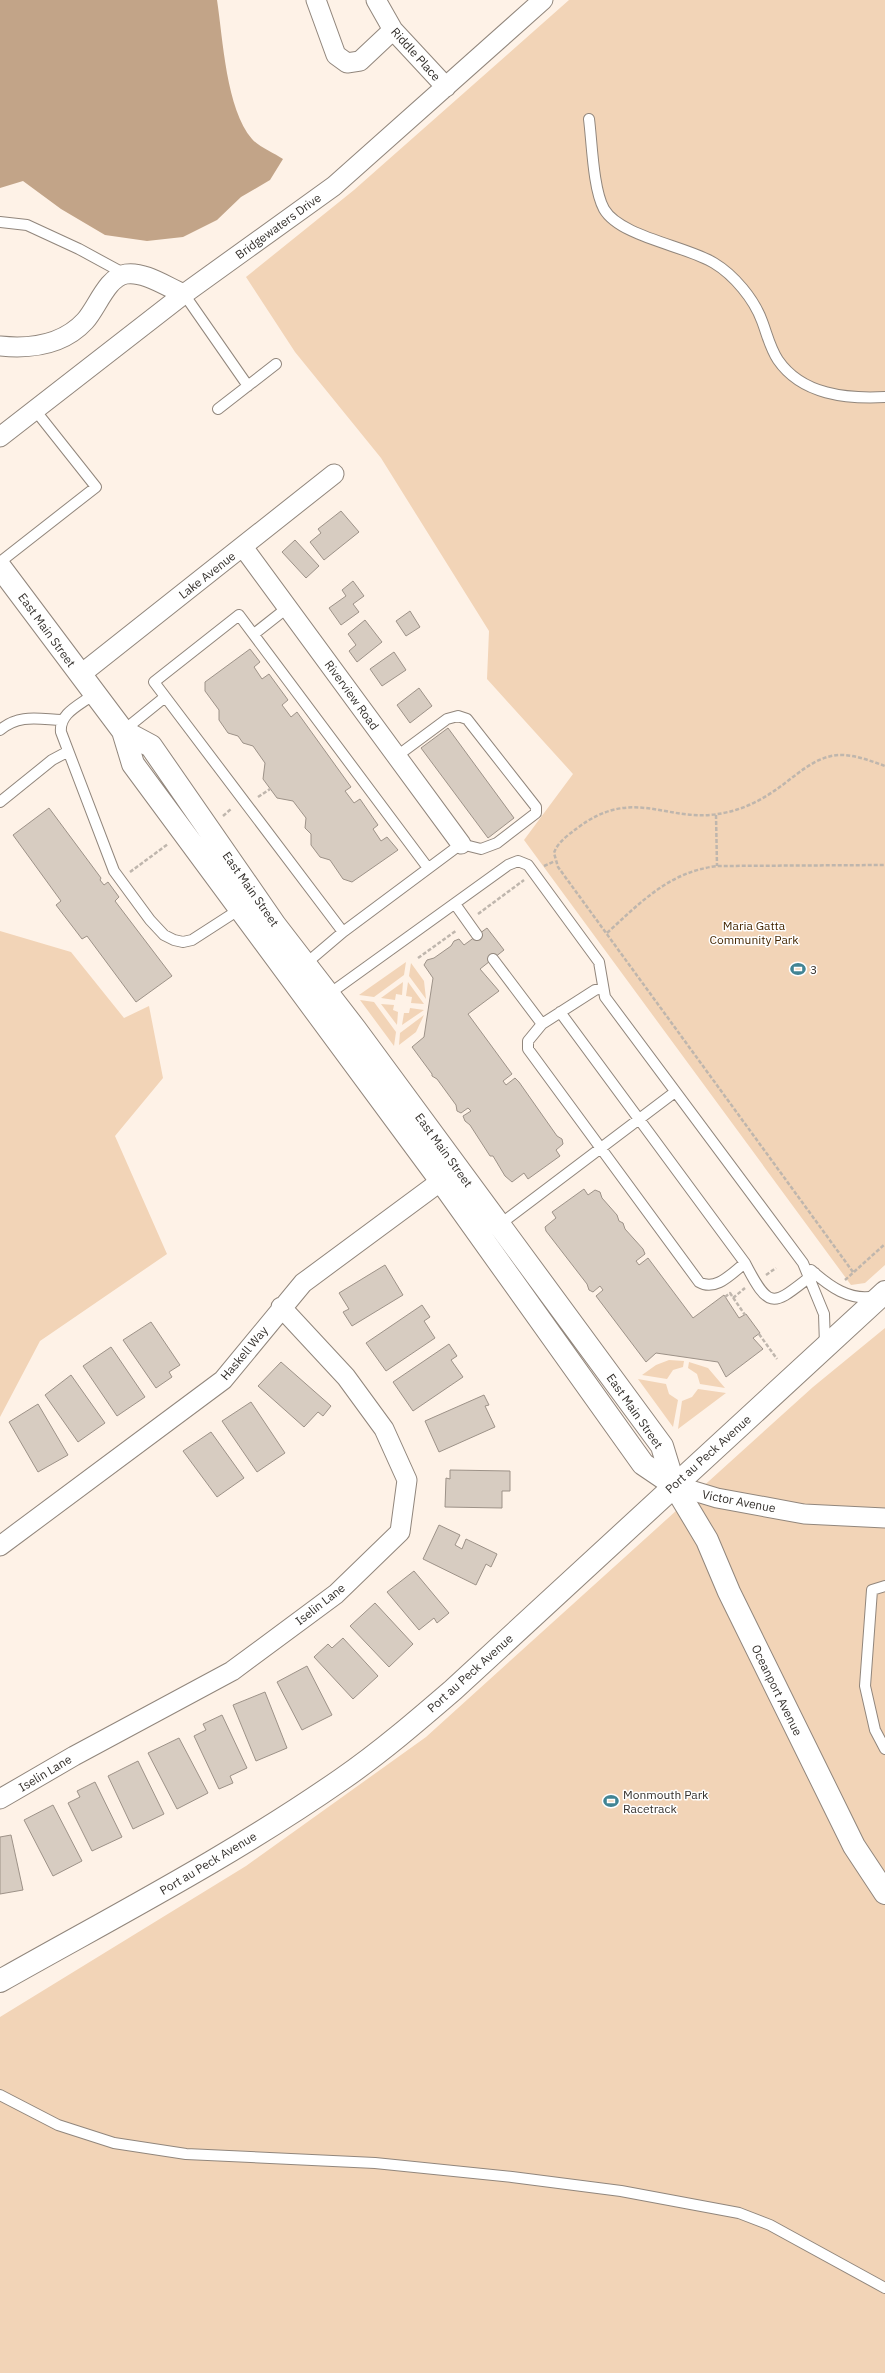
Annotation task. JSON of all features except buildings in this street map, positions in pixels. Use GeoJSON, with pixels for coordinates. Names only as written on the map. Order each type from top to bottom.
{"type":"FeatureCollection","features":[{"type":"Feature","properties":{"kind":"main road","name":"East Main Street"},"geometry":{"type":"LineString","coordinates":[[0,567],[123,731],[133,764],[441,1182],[643,1464],[674,1485]]}},
{"type":"Feature","properties":{"kind":"main road","name":"East Main Street"},"geometry":{"type":"LineString","coordinates":[[123,731],[151,746],[275,925],[306,963],[662,1446],[674,1485]]}},
{"type":"Feature","properties":{"kind":"main road","name":"Port au Peck Avenue"},"geometry":{"type":"LineString","coordinates":[[0,1981],[196,1871],[284,1818],[397,1738],[453,1690],[883,1293]]}},
{"type":"Feature","properties":{"kind":"main road","name":"Oceanport Avenue"},"geometry":{"type":"LineString","coordinates":[[674,1485],[707,1540],[729,1592],[854,1846],[885,1893]]}},
{"type":"Feature","properties":{"kind":"street"},"geometry":{"type":"LineString","coordinates":[[316,0],[336,55],[346,63],[360,61],[393,30]]}},
{"type":"Feature","properties":{"kind":"street","name":"Riddle Place"},"geometry":{"type":"LineString","coordinates":[[376,0],[393,30],[446,87]]}},
{"type":"Feature","properties":{"kind":"street","name":"Bridgewaters Drive"},"geometry":{"type":"LineString","coordinates":[[0,437],[184,294],[334,186],[543,0]]}},
{"type":"Feature","properties":{"kind":"street"},"geometry":{"type":"LineString","coordinates":[[0,346],[20,348],[42,345],[73,332],[86,320],[112,282],[125,274],[136,274],[184,294]]}},
{"type":"Feature","properties":{"kind":"street","name":"Lake Avenue"},"geometry":{"type":"LineString","coordinates":[[80,675],[334,474]]}},
{"type":"Feature","properties":{"kind":"street","name":"Riverview Road"},"geometry":{"type":"LineString","coordinates":[[243,547],[461,844]]}},
{"type":"Feature","properties":{"kind":"street","name":"Haskell Way"},"geometry":{"type":"LineString","coordinates":[[0,1546],[223,1380],[281,1307],[303,1283],[441,1182]]}},
{"type":"Feature","properties":{"kind":"street","name":"Iselin Lane"},"geometry":{"type":"LineString","coordinates":[[0,1799],[74,1756],[232,1671],[336,1594],[400,1532],[407,1480],[384,1429],[346,1377],[281,1307]]}},
{"type":"Feature","properties":{"kind":"street","name":"Victor Avenue"},"geometry":{"type":"LineString","coordinates":[[674,1485],[717,1498],[804,1514],[885,1518]]}},
{"type":"Feature","properties":{"kind":"street"},"geometry":{"type":"LineString","coordinates":[[804,1514],[824,1505],[885,1506]]}},
{"type":"Feature","properties":{"kind":"lane"},"geometry":{"type":"LineString","coordinates":[[590,119],[598,189],[605,210],[618,222],[637,232],[701,256],[724,271],[740,286],[753,304],[778,360],[790,374],[821,392],[837,395],[885,397]]}},
{"type":"Feature","properties":{"kind":"lane"},"geometry":{"type":"LineString","coordinates":[[0,222],[27,225],[79,249],[125,274]]}},
{"type":"Feature","properties":{"kind":"lane"},"geometry":{"type":"LineString","coordinates":[[184,294],[248,386]]}},
{"type":"Feature","properties":{"kind":"lane"},"geometry":{"type":"LineString","coordinates":[[218,409],[276,364]]}},
{"type":"Feature","properties":{"kind":"lane"},"geometry":{"type":"LineString","coordinates":[[0,562],[96,487],[35,410]]}},
{"type":"Feature","properties":{"kind":"lane"},"geometry":{"type":"LineString","coordinates":[[254,634],[288,608]]}},
{"type":"Feature","properties":{"kind":"lane"},"geometry":{"type":"LineString","coordinates":[[343,932],[154,682],[240,615],[428,868]]}},
{"type":"Feature","properties":{"kind":"lane"},"geometry":{"type":"LineString","coordinates":[[94,694],[65,715],[62,720],[61,732],[67,752],[114,871],[150,920],[164,935],[183,942],[192,940],[240,909]]}},
{"type":"Feature","properties":{"kind":"lane"},"geometry":{"type":"LineString","coordinates":[[123,731],[165,697]]}},
{"type":"Feature","properties":{"kind":"lane"},"geometry":{"type":"LineString","coordinates":[[289,977],[343,932],[461,844],[481,849],[497,843],[536,813],[536,807],[467,719],[458,716],[447,719],[396,756]]}},
{"type":"Feature","properties":{"kind":"lane"},"geometry":{"type":"LineString","coordinates":[[0,730],[10,722],[19,718],[62,720]]}},
{"type":"Feature","properties":{"kind":"lane"},"geometry":{"type":"LineString","coordinates":[[0,802],[52,760],[67,752]]}},
{"type":"Feature","properties":{"kind":"lane"},"geometry":{"type":"LineString","coordinates":[[329,994],[513,863],[518,862],[528,865],[599,962],[605,997],[812,1275],[849,1295],[871,1297],[883,1293]]}},
{"type":"Feature","properties":{"kind":"lane"},"geometry":{"type":"LineString","coordinates":[[455,904],[477,935]]}},
{"type":"Feature","properties":{"kind":"lane"},"geometry":{"type":"LineString","coordinates":[[493,959],[542,1024]]}},
{"type":"Feature","properties":{"kind":"lane"},"geometry":{"type":"LineString","coordinates":[[603,988],[595,990],[542,1024],[528,1041],[528,1049],[699,1282],[708,1286],[717,1284],[745,1263]]}},
{"type":"Feature","properties":{"kind":"lane"},"geometry":{"type":"LineString","coordinates":[[560,1012],[745,1263],[753,1279],[769,1299],[781,1299],[812,1275]]}},
{"type":"Feature","properties":{"kind":"lane"},"geometry":{"type":"LineString","coordinates":[[499,1225],[675,1092]]}},
{"type":"Feature","properties":{"kind":"lane"},"geometry":{"type":"LineString","coordinates":[[812,1275],[822,1306],[826,1329],[824,1348]]}},
{"type":"Feature","properties":{"kind":"lane"},"geometry":{"type":"LineString","coordinates":[[790,1292],[796,1288],[807,1289],[813,1293],[822,1306]]}},
{"type":"Feature","properties":{"kind":"lane"},"geometry":{"type":"LineString","coordinates":[[885,1586],[872,1590],[865,1686],[875,1730],[885,1749]]}},
{"type":"Feature","properties":{"kind":"lane"},"geometry":{"type":"LineString","coordinates":[[0,2095],[58,2125],[114,2143],[186,2154],[375,2163],[505,2176],[621,2191],[739,2213],[770,2225],[885,2288]]}},
{"type":"Feature","properties":{"kind":"path"},"geometry":{"type":"LineString","coordinates":[[853,1272],[555,861],[555,849],[574,830],[595,816],[617,808],[638,806],[686,815],[716,815],[748,806],[811,764],[831,756],[851,756],[885,766]]}},
{"type":"Feature","properties":{"kind":"path"},"geometry":{"type":"LineString","coordinates":[[256,799],[270,789]]}},
{"type":"Feature","properties":{"kind":"path"},"geometry":{"type":"LineString","coordinates":[[716,815],[717,866]]}},
{"type":"Feature","properties":{"kind":"path"},"geometry":{"type":"LineString","coordinates":[[127,875],[170,842]]}},
{"type":"Feature","properties":{"kind":"path"},"geometry":{"type":"LineString","coordinates":[[544,866],[555,861]]}},
{"type":"Feature","properties":{"kind":"path"},"geometry":{"type":"LineString","coordinates":[[607,933],[640,904],[671,880],[698,868],[717,866],[885,865]]}},
{"type":"Feature","properties":{"kind":"path"},"geometry":{"type":"LineString","coordinates":[[474,916],[525,880]]}},
{"type":"Feature","properties":{"kind":"path"},"geometry":{"type":"LineString","coordinates":[[418,958],[459,928]]}},
{"type":"Feature","properties":{"kind":"path"},"geometry":{"type":"LineString","coordinates":[[843,1282],[885,1244]]}},
{"type":"Feature","properties":{"kind":"path"},"geometry":{"type":"LineString","coordinates":[[733,1298],[748,1286]]}},
{"type":"Feature","properties":{"kind":"path"},"geometry":{"type":"LineString","coordinates":[[725,1297],[730,1293],[745,1315]]}},
{"type":"Feature","properties":{"kind":"path"},"geometry":{"type":"LineString","coordinates":[[759,1334],[777,1359]]}},
{"type":"Feature","properties":{"kind":"green space","name":"Maria Gatta Community Park"},"geometry":{"type":"Polygon","coordinates":[[[569,0],[885,0],[885,1265],[865,1283],[851,1285],[524,840],[573,774],[487,679],[489,631],[381,458],[295,352],[246,277],[354,190],[569,0]]]}},
{"type":"Feature","properties":{"kind":"green space"},"geometry":{"type":"Polygon","coordinates":[[[0,931],[71,952],[124,1018],[149,1006],[163,1078],[115,1136],[167,1254],[40,1341],[0,1417],[0,931]]]}},
{"type":"Feature","properties":{"kind":"green space"},"geometry":{"type":"Polygon","coordinates":[[[406,962],[404,975],[374,997],[359,995],[406,962]]]}},
{"type":"Feature","properties":{"kind":"green space"},"geometry":{"type":"Polygon","coordinates":[[[411,963],[424,981],[426,999],[409,976],[411,963]]]}},
{"type":"Feature","properties":{"kind":"green space"},"geometry":{"type":"Polygon","coordinates":[[[403,982],[402,995],[396,994],[395,1000],[381,998],[403,982]]]}},
{"type":"Feature","properties":{"kind":"green space"},"geometry":{"type":"Polygon","coordinates":[[[408,982],[424,1004],[411,1003],[412,997],[406,996],[408,982]]]}},
{"type":"Feature","properties":{"kind":"green space"},"geometry":{"type":"Polygon","coordinates":[[[360,1000],[374,1002],[396,1032],[394,1046],[360,1000]]]}},
{"type":"Feature","properties":{"kind":"green space"},"geometry":{"type":"Polygon","coordinates":[[[381,1004],[394,1005],[393,1010],[398,1012],[397,1025],[381,1004]]]}},
{"type":"Feature","properties":{"kind":"green space"},"geometry":{"type":"Polygon","coordinates":[[[410,1008],[424,1010],[402,1025],[404,1013],[409,1013],[410,1008]]]}},
{"type":"Feature","properties":{"kind":"green space"},"geometry":{"type":"Polygon","coordinates":[[[424,1015],[416,1032],[399,1045],[400,1033],[424,1015]]]}},
{"type":"Feature","properties":{"kind":"green space","name":"Monmouth Park Racetrack"},"geometry":{"type":"Polygon","coordinates":[[[885,1328],[885,2373],[0,2373],[0,2017],[246,1866],[426,1737],[813,1387],[885,1328]]]}},
{"type":"Feature","properties":{"kind":"green space"},"geometry":{"type":"Polygon","coordinates":[[[669,1360],[684,1361],[683,1367],[673,1370],[667,1379],[642,1375],[656,1365],[669,1360]]]}},
{"type":"Feature","properties":{"kind":"green space"},"geometry":{"type":"Polygon","coordinates":[[[689,1362],[708,1368],[725,1388],[700,1384],[697,1374],[688,1368],[689,1362]]]}},
{"type":"Feature","properties":{"kind":"green space"},"geometry":{"type":"Polygon","coordinates":[[[638,1379],[666,1384],[669,1394],[678,1400],[673,1427],[638,1379]]]}},
{"type":"Feature","properties":{"kind":"green space"},"geometry":{"type":"Polygon","coordinates":[[[698,1389],[726,1393],[678,1429],[682,1401],[692,1397],[698,1389]]]}},
{"type":"Feature","properties":{"kind":"shaded area"},"geometry":{"type":"Polygon","coordinates":[[[0,0],[217,0],[227,73],[236,110],[243,126],[252,139],[283,159],[270,180],[241,197],[217,220],[183,237],[147,241],[105,235],[61,209],[23,181],[0,188],[0,0]]]}},
{"type":"Feature","properties":{"kind":"place","name":"3"},"geometry":{"type":"Point","coordinates":[798,969]}},
{"type":"Feature","properties":{"kind":"place","name":"Monmouth Park Racetrack"},"geometry":{"type":"Point","coordinates":[611,1801]}}]}
